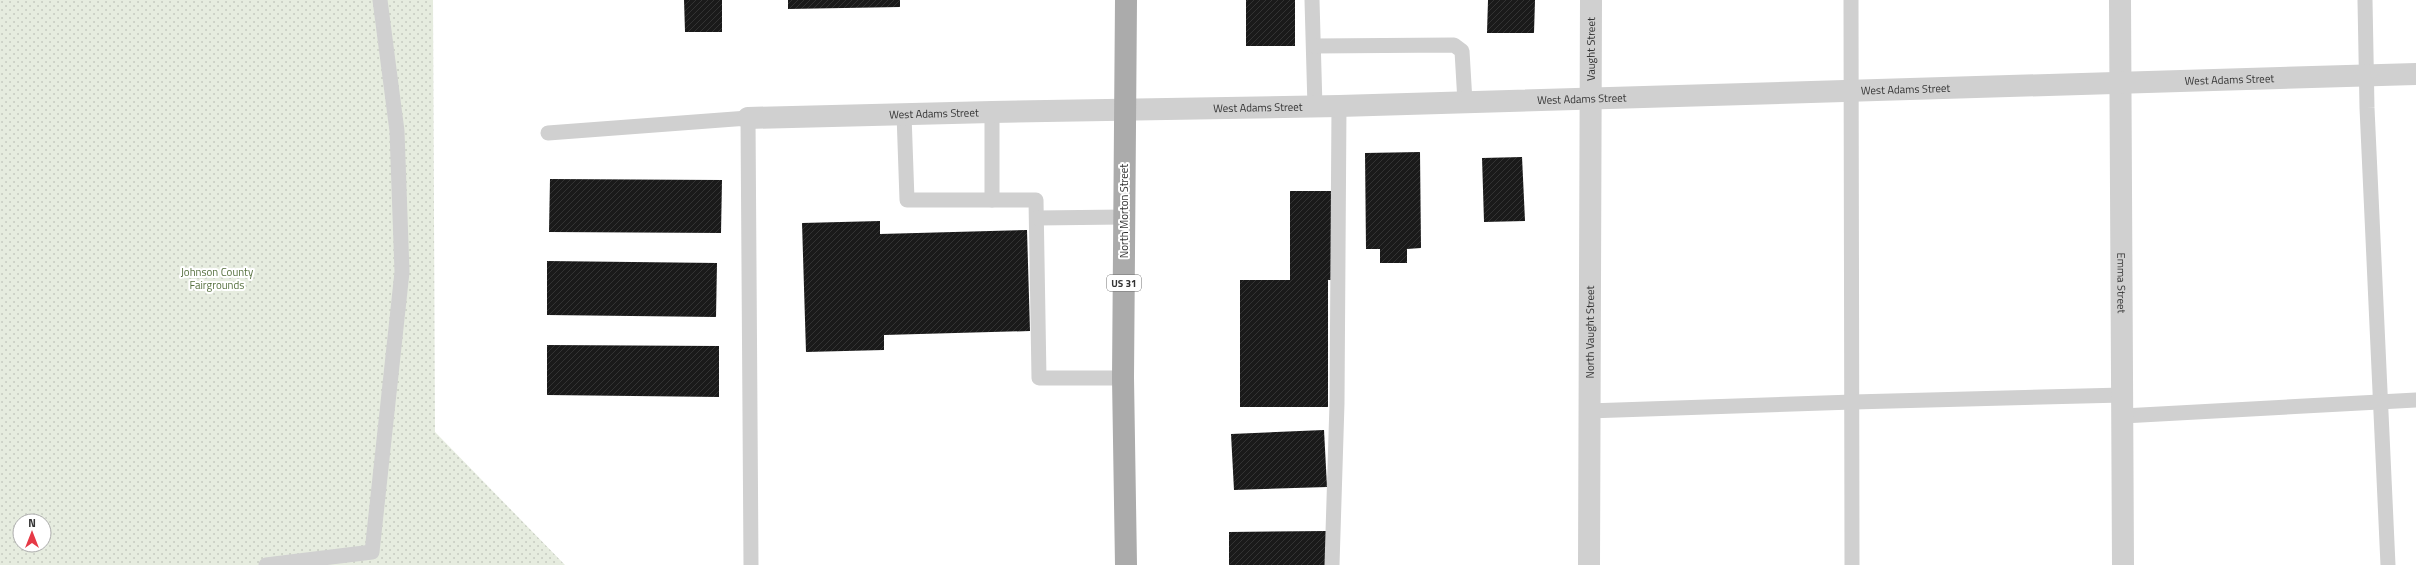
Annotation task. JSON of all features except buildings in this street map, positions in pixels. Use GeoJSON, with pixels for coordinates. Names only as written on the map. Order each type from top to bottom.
{"type":"FeatureCollection","features":[{"type":"Feature","properties":{"kind":"main road","name":"North Morton Street"},"geometry":{"type":"LineString","coordinates":[[1126,0],[1123,378],[1126,565]]}},
{"type":"Feature","properties":{"kind":"street","name":"Vaught Street"},"geometry":{"type":"LineString","coordinates":[[1592,0],[1592,98]]}},
{"type":"Feature","properties":{"kind":"street","name":"Emma Street"},"geometry":{"type":"LineString","coordinates":[[2120,0],[2123,565]]}},
{"type":"Feature","properties":{"kind":"street","name":"West Adams Street"},"geometry":{"type":"LineString","coordinates":[[748,118],[1124,109],[1315,107],[2416,74]]}},
{"type":"Feature","properties":{"kind":"street","name":"North Vaught Street"},"geometry":{"type":"LineString","coordinates":[[1589,565],[1588,411],[1592,98]]}},
{"type":"Feature","properties":{"kind":"lane"},"geometry":{"type":"LineString","coordinates":[[266,565],[372,558],[402,272],[397,131],[380,0]]}},
{"type":"Feature","properties":{"kind":"lane"},"geometry":{"type":"LineString","coordinates":[[1312,0],[1315,107]]}},
{"type":"Feature","properties":{"kind":"lane"},"geometry":{"type":"LineString","coordinates":[[1851,0],[1850,91],[1853,402],[1852,565]]}},
{"type":"Feature","properties":{"kind":"lane"},"geometry":{"type":"LineString","coordinates":[[2365,0],[2366,76],[2382,402],[2388,565]]}},
{"type":"Feature","properties":{"kind":"lane"},"geometry":{"type":"LineString","coordinates":[[1314,46],[1454,45],[1462,51],[1465,102]]}},
{"type":"Feature","properties":{"kind":"lane"},"geometry":{"type":"LineString","coordinates":[[1332,565],[1337,403],[1339,106]]}},
{"type":"Feature","properties":{"kind":"lane"},"geometry":{"type":"LineString","coordinates":[[992,112],[992,200]]}},
{"type":"Feature","properties":{"kind":"lane"},"geometry":{"type":"LineString","coordinates":[[904,114],[907,200],[1036,200],[1040,378],[1123,378]]}},
{"type":"Feature","properties":{"kind":"lane"},"geometry":{"type":"LineString","coordinates":[[548,134],[748,118],[751,565]]}},
{"type":"Feature","properties":{"kind":"lane"},"geometry":{"type":"LineString","coordinates":[[1037,218],[1124,217]]}},
{"type":"Feature","properties":{"kind":"lane"},"geometry":{"type":"LineString","coordinates":[[1588,411],[1853,402],[2123,406],[2382,402],[2416,400]]}},
{"type":"Feature","properties":{"kind":"green space","name":"Johnson County Fairgrounds"},"geometry":{"type":"Polygon","coordinates":[[[0,0],[433,0],[435,432],[565,565],[0,565],[0,0]]]}}]}
